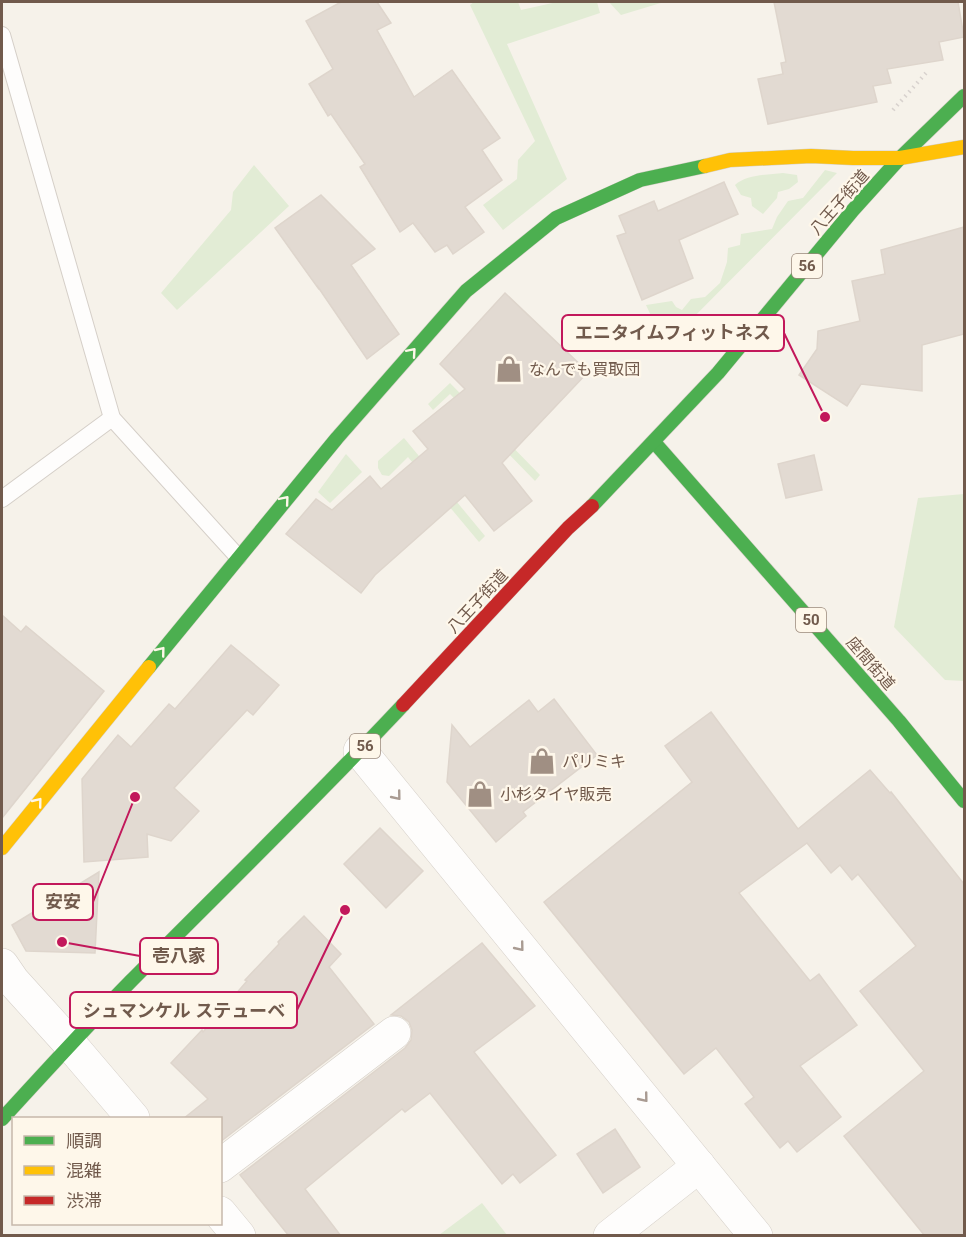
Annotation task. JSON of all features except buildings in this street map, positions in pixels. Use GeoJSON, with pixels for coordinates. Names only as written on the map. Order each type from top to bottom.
{"type":"FeatureCollection","features":[{"type":"Feature","properties":{"kind":"main road","name":"八王子街道"},"geometry":{"type":"LineString","coordinates":[[2,1119],[70,1044],[360,751],[568,528],[654,442],[718,373],[900,158],[964,96]]}},
{"type":"Feature","properties":{"kind":"main road"},"geometry":{"type":"LineString","coordinates":[[2,848],[337,438],[466,291],[556,218],[640,180],[729,160],[811,156],[900,158],[964,147]]}},
{"type":"Feature","properties":{"kind":"main road","name":"座間街道"},"geometry":{"type":"LineString","coordinates":[[654,442],[891,712],[964,801]]}},
{"type":"Feature","properties":{"kind":"street"},"geometry":{"type":"LineString","coordinates":[[360,751],[756,1236]]}},
{"type":"Feature","properties":{"kind":"street"},"geometry":{"type":"LineString","coordinates":[[2,965],[12,981],[70,1044],[131,1117]]}},
{"type":"Feature","properties":{"kind":"street"},"geometry":{"type":"LineString","coordinates":[[222,1164],[394,1034]]}},
{"type":"Feature","properties":{"kind":"street"},"geometry":{"type":"LineString","coordinates":[[610,1236],[699,1166]]}},
{"type":"Feature","properties":{"kind":"street"},"geometry":{"type":"LineString","coordinates":[[222,1215],[239,1236]]}},
{"type":"Feature","properties":{"kind":"lane"},"geometry":{"type":"LineString","coordinates":[[2,35],[112,418],[238,557]]}},
{"type":"Feature","properties":{"kind":"lane"},"geometry":{"type":"LineString","coordinates":[[2,499],[112,418]]}},
{"type":"Feature","properties":{"kind":"path"},"geometry":{"type":"LineString","coordinates":[[890,113],[926,73]]}},
{"type":"Feature","properties":{"kind":"green space"},"geometry":{"type":"Polygon","coordinates":[[[474,2],[518,2],[521,10],[557,2],[597,2],[600,13],[507,44],[567,179],[503,230],[483,205],[517,179],[518,160],[535,141],[470,5],[474,2]]]}},
{"type":"Feature","properties":{"kind":"green space"},"geometry":{"type":"Polygon","coordinates":[[[609,2],[664,2],[621,15],[609,2]]]}},
{"type":"Feature","properties":{"kind":"green space"},"geometry":{"type":"Polygon","coordinates":[[[254,165],[289,206],[177,310],[161,293],[231,210],[233,192],[254,165]]]}},
{"type":"Feature","properties":{"kind":"green space"},"geometry":{"type":"Polygon","coordinates":[[[825,170],[837,173],[665,346],[646,305],[672,301],[682,310],[691,299],[705,297],[720,283],[727,262],[728,248],[740,245],[741,234],[772,229],[788,201],[803,198],[825,170]]]}},
{"type":"Feature","properties":{"kind":"green space"},"geometry":{"type":"Polygon","coordinates":[[[783,173],[797,175],[798,182],[789,189],[778,192],[777,198],[763,214],[752,206],[751,198],[741,195],[735,185],[752,177],[783,173]]]}},
{"type":"Feature","properties":{"kind":"green space"},"geometry":{"type":"Polygon","coordinates":[[[450,383],[540,475],[535,481],[450,394],[433,410],[428,404],[450,383]]]}},
{"type":"Feature","properties":{"kind":"green space"},"geometry":{"type":"Polygon","coordinates":[[[404,438],[485,536],[479,542],[408,457],[389,476],[382,475],[378,468],[378,461],[404,438]]]}},
{"type":"Feature","properties":{"kind":"green space"},"geometry":{"type":"Polygon","coordinates":[[[346,454],[362,472],[330,503],[318,492],[346,454]]]}},
{"type":"Feature","properties":{"kind":"green space"},"geometry":{"type":"Polygon","coordinates":[[[964,494],[964,681],[945,680],[894,627],[918,498],[964,494]]]}},
{"type":"Feature","properties":{"kind":"green space"},"geometry":{"type":"Polygon","coordinates":[[[482,1203],[507,1235],[439,1235],[482,1203]]]}},
{"type":"Feature","properties":{"kind":"traffic: fast"},"geometry":{"type":"LineString","coordinates":[[592,506],[718,373],[853,210],[900,158],[964,96]]}},
{"type":"Feature","properties":{"kind":"traffic: fast"},"geometry":{"type":"LineString","coordinates":[[149,667],[337,438],[466,291],[556,218],[640,180],[705,166]]}},
{"type":"Feature","properties":{"kind":"traffic: fast"},"geometry":{"type":"LineString","coordinates":[[654,442],[899,721],[964,801]]}},
{"type":"Feature","properties":{"kind":"traffic: fast"},"geometry":{"type":"LineString","coordinates":[[2,1119],[114,999],[403,705]]}},
{"type":"Feature","properties":{"kind":"traffic: slow"},"geometry":{"type":"LineString","coordinates":[[705,166],[730,160],[811,156],[900,158],[964,147]]}},
{"type":"Feature","properties":{"kind":"traffic: slow"},"geometry":{"type":"LineString","coordinates":[[2,848],[149,667]]}},
{"type":"Feature","properties":{"kind":"traffic: jam"},"geometry":{"type":"LineString","coordinates":[[403,705],[568,528],[592,506]]}},
{"type":"Feature","properties":{"kind":"place","name":"なんでも買取団"},"geometry":{"type":"Point","coordinates":[509,369]}},
{"type":"Feature","properties":{"kind":"place","name":"エニタイムフィットネス"},"geometry":{"type":"Point","coordinates":[825,417]}},
{"type":"Feature","properties":{"kind":"place","name":"パリミキ"},"geometry":{"type":"Point","coordinates":[542,761]}},
{"type":"Feature","properties":{"kind":"place","name":"小杉タイヤ販売"},"geometry":{"type":"Point","coordinates":[480,794]}},
{"type":"Feature","properties":{"kind":"place","name":"安安"},"geometry":{"type":"Point","coordinates":[135,797]}},
{"type":"Feature","properties":{"kind":"place","name":"シュマンケル ステューベ"},"geometry":{"type":"Point","coordinates":[345,910]}},
{"type":"Feature","properties":{"kind":"place","name":"壱八家"},"geometry":{"type":"Point","coordinates":[62,942]}}]}
